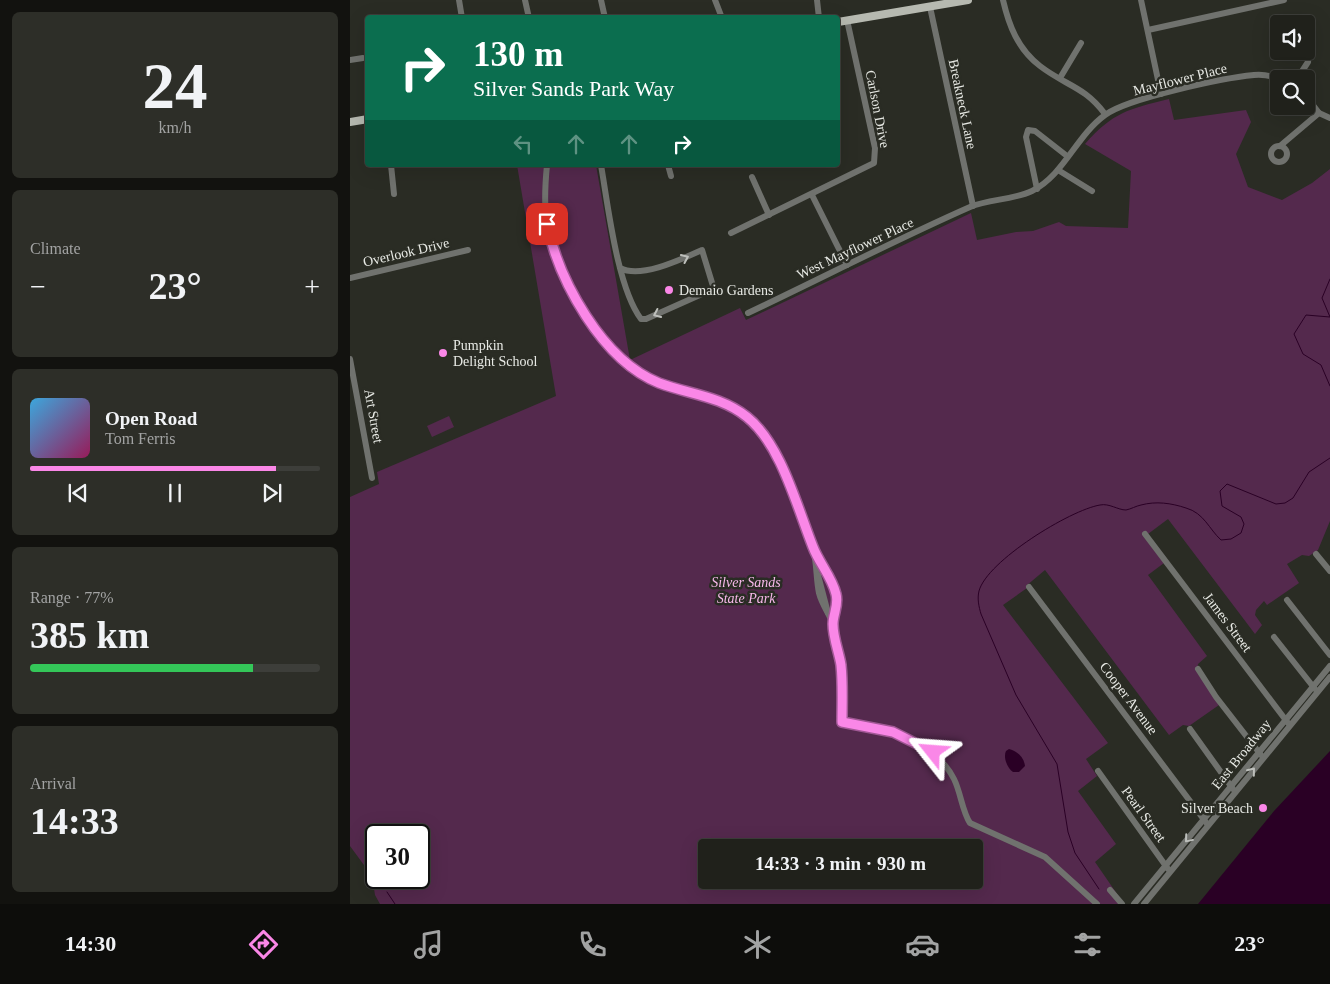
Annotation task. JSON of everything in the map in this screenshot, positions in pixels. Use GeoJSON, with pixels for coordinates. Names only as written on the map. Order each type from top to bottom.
{"type":"FeatureCollection","features":[{"type":"Feature","properties":{"kind":"main road"},"geometry":{"type":"LineString","coordinates":[[840,22],[968,0]]}},
{"type":"Feature","properties":{"kind":"main road"},"geometry":{"type":"LineString","coordinates":[[350,122],[365,120]]}},
{"type":"Feature","properties":{"kind":"street"},"geometry":{"type":"LineString","coordinates":[[459,0],[462,15]]}},
{"type":"Feature","properties":{"kind":"street"},"geometry":{"type":"LineString","coordinates":[[525,0],[528,15]]}},
{"type":"Feature","properties":{"kind":"street"},"geometry":{"type":"LineString","coordinates":[[601,0],[604,15]]}},
{"type":"Feature","properties":{"kind":"street"},"geometry":{"type":"LineString","coordinates":[[715,0],[721,15]]}},
{"type":"Feature","properties":{"kind":"street"},"geometry":{"type":"LineString","coordinates":[[817,0],[819,15]]}},
{"type":"Feature","properties":{"kind":"street"},"geometry":{"type":"LineString","coordinates":[[1003,0],[1011,30],[1021,46],[1041,67],[1081,89],[1105,114]]}},
{"type":"Feature","properties":{"kind":"street"},"geometry":{"type":"LineString","coordinates":[[1141,0],[1161,94]]}},
{"type":"Feature","properties":{"kind":"street"},"geometry":{"type":"LineString","coordinates":[[1148,30],[1284,0]]}},
{"type":"Feature","properties":{"kind":"street","name":"Breakneck Lane"},"geometry":{"type":"LineString","coordinates":[[930,7],[973,206]]}},
{"type":"Feature","properties":{"kind":"street","name":"Carlson Drive"},"geometry":{"type":"LineString","coordinates":[[731,233],[874,163],[876,148],[847,20]]}},
{"type":"Feature","properties":{"kind":"street"},"geometry":{"type":"LineString","coordinates":[[1060,78],[1081,43]]}},
{"type":"Feature","properties":{"kind":"street"},"geometry":{"type":"LineString","coordinates":[[350,60],[363,58]]}},
{"type":"Feature","properties":{"kind":"street"},"geometry":{"type":"LineString","coordinates":[[1303,70],[1308,62]]}},
{"type":"Feature","properties":{"kind":"street","name":"Mayflower Place"},"geometry":{"type":"LineString","coordinates":[[973,206],[1022,195],[1037,188],[1058,170],[1067,156],[1105,114],[1161,94],[1254,75],[1270,77]]}},
{"type":"Feature","properties":{"kind":"street"},"geometry":{"type":"LineString","coordinates":[[1315,108],[1319,113],[1330,118]]}},
{"type":"Feature","properties":{"kind":"street"},"geometry":{"type":"LineString","coordinates":[[1280,146],[1319,113]]}},
{"type":"Feature","properties":{"kind":"street"},"geometry":{"type":"LineString","coordinates":[[1037,188],[1026,137],[1028,130],[1034,131],[1067,156]]}},
{"type":"Feature","properties":{"kind":"street"},"geometry":{"type":"LineString","coordinates":[[391,167],[394,194]]}},
{"type":"Feature","properties":{"kind":"street"},"geometry":{"type":"LineString","coordinates":[[547,167],[545,206],[550,240],[568,282],[594,327],[608,345],[635,369],[657,382],[724,403],[755,424],[770,444],[802,514],[814,549],[832,581],[836,594],[833,624],[842,678],[842,722],[893,732],[933,752],[941,758],[952,776],[970,823],[1045,857],[1098,904]]}},
{"type":"Feature","properties":{"kind":"street"},"geometry":{"type":"LineString","coordinates":[[601,167],[620,268],[638,315],[643,320],[710,290],[713,282],[702,250],[661,267],[627,272],[620,268]]}},
{"type":"Feature","properties":{"kind":"street"},"geometry":{"type":"LineString","coordinates":[[669,167],[671,176]]}},
{"type":"Feature","properties":{"kind":"street"},"geometry":{"type":"LineString","coordinates":[[1058,170],[1092,191]]}},
{"type":"Feature","properties":{"kind":"street"},"geometry":{"type":"LineString","coordinates":[[752,177],[768,215]]}},
{"type":"Feature","properties":{"kind":"street"},"geometry":{"type":"LineString","coordinates":[[812,195],[847,265]]}},
{"type":"Feature","properties":{"kind":"street","name":"West Mayflower Place"},"geometry":{"type":"LineString","coordinates":[[748,313],[973,206]]}},
{"type":"Feature","properties":{"kind":"street","name":"Overlook Drive"},"geometry":{"type":"LineString","coordinates":[[350,278],[468,250]]}},
{"type":"Feature","properties":{"kind":"street","name":"Art Street"},"geometry":{"type":"LineString","coordinates":[[350,359],[372,478]]}},
{"type":"Feature","properties":{"kind":"street","name":"James Street"},"geometry":{"type":"LineString","coordinates":[[1145,534],[1288,723]]}},
{"type":"Feature","properties":{"kind":"street"},"geometry":{"type":"LineString","coordinates":[[814,549],[816,572],[825,593],[828,614],[833,624]]}},
{"type":"Feature","properties":{"kind":"street"},"geometry":{"type":"LineString","coordinates":[[1316,554],[1330,571]]}},
{"type":"Feature","properties":{"kind":"street","name":"Cooper Avenue"},"geometry":{"type":"LineString","coordinates":[[1029,588],[1206,822]]}},
{"type":"Feature","properties":{"kind":"street"},"geometry":{"type":"LineString","coordinates":[[1287,600],[1330,655]]}},
{"type":"Feature","properties":{"kind":"street"},"geometry":{"type":"LineString","coordinates":[[1274,637],[1315,689]]}},
{"type":"Feature","properties":{"kind":"street","name":"East Broadway"},"geometry":{"type":"LineString","coordinates":[[1144,904],[1206,822],[1315,689],[1330,666]]}},
{"type":"Feature","properties":{"kind":"street"},"geometry":{"type":"LineString","coordinates":[[1198,669],[1216,697],[1261,755]]}},
{"type":"Feature","properties":{"kind":"street","name":"East Broadway"},"geometry":{"type":"LineString","coordinates":[[1315,689],[1330,677]]}},
{"type":"Feature","properties":{"kind":"street"},"geometry":{"type":"LineString","coordinates":[[1190,729],[1233,789]]}},
{"type":"Feature","properties":{"kind":"street","name":"Pearl Street"},"geometry":{"type":"LineString","coordinates":[[1098,771],[1170,872]]}},
{"type":"Feature","properties":{"kind":"street","name":"East Broadway"},"geometry":{"type":"LineString","coordinates":[[1134,904],[1166,865],[1206,822]]}},
{"type":"Feature","properties":{"kind":"street"},"geometry":{"type":"LineString","coordinates":[[1110,890],[1122,904]]}},
{"type":"Feature","properties":{"kind":"green space","name":"Silver Sands State Park"},"geometry":{"type":"Polygon","coordinates":[[[1169,99],[1174,120],[1246,110],[1251,122],[1236,154],[1248,187],[1282,200],[1312,183],[1330,169],[1330,521],[1318,550],[1309,556],[1302,555],[1287,564],[1299,583],[1267,605],[1264,601],[1256,610],[1255,615],[1262,625],[1255,634],[1168,519],[1144,537],[1164,563],[1148,575],[1207,656],[1198,664],[1197,672],[1219,705],[1189,726],[1183,725],[1169,735],[1045,570],[1026,586],[1027,588],[1003,605],[1108,743],[1086,759],[1097,776],[1078,791],[1116,844],[1095,862],[1124,904],[380,904],[374,889],[430,889],[430,824],[365,824],[365,866],[350,846],[350,497],[379,484],[377,472],[556,396],[517,167],[596,167],[630,360],[740,308],[746,320],[971,213],[977,240],[1016,232],[1033,231],[1059,222],[1066,226],[1128,228],[1131,171],[1085,144],[1104,125],[1122,113],[1169,99]]]}},
{"type":"Feature","properties":{"kind":"green space"},"geometry":{"type":"Polygon","coordinates":[[[449,416],[454,427],[432,437],[427,426],[449,416]]]}},
{"type":"Feature","properties":{"kind":"shaded area"},"geometry":{"type":"Polygon","coordinates":[[[1009,749],[1022,757],[1025,766],[1019,772],[1013,772],[1007,765],[1005,753],[1009,749]]]}},
{"type":"Feature","properties":{"kind":"shaded area"},"geometry":{"type":"Polygon","coordinates":[[[1330,751],[1330,904],[1198,904],[1274,811],[1330,751]]]}},
{"type":"Feature","properties":{"kind":"waterway"},"geometry":{"type":"LineString","coordinates":[[1330,279],[1322,298],[1330,317],[1306,315],[1294,334],[1303,354],[1321,365],[1330,386]]}},
{"type":"Feature","properties":{"kind":"waterway"},"geometry":{"type":"LineString","coordinates":[[1099,889],[1075,853],[1068,832],[1057,764],[1016,695],[981,614],[978,594],[985,579],[1013,552],[1051,526],[1070,516],[1100,505],[1126,510],[1152,503],[1180,506],[1197,514],[1221,540],[1231,539],[1241,533],[1244,524],[1241,517],[1222,506],[1220,491],[1227,484],[1276,504],[1285,503],[1293,498],[1309,472],[1330,458]]}},
{"type":"Feature","properties":{"kind":"waterway"},"geometry":{"type":"LineString","coordinates":[[387,892],[395,904]]}},
{"type":"Feature","properties":{"kind":"place","name":"Demaio Gardens"},"geometry":{"type":"Point","coordinates":[669,290]}},
{"type":"Feature","properties":{"kind":"place","name":"Pumpkin Delight School"},"geometry":{"type":"Point","coordinates":[443,353]}},
{"type":"Feature","properties":{"kind":"place","name":"Silver Beach"},"geometry":{"type":"Point","coordinates":[1263,808]}},
{"type":"Feature","properties":{"kind":"route"},"geometry":{"type":"LineString","coordinates":[[547,224],[556,258],[579,303],[594,327],[621,358],[657,382],[724,403],[731,407],[755,424],[770,444],[802,514],[814,549],[832,581],[836,594],[833,624],[842,678],[842,722],[893,732],[933,752]]}}]}
